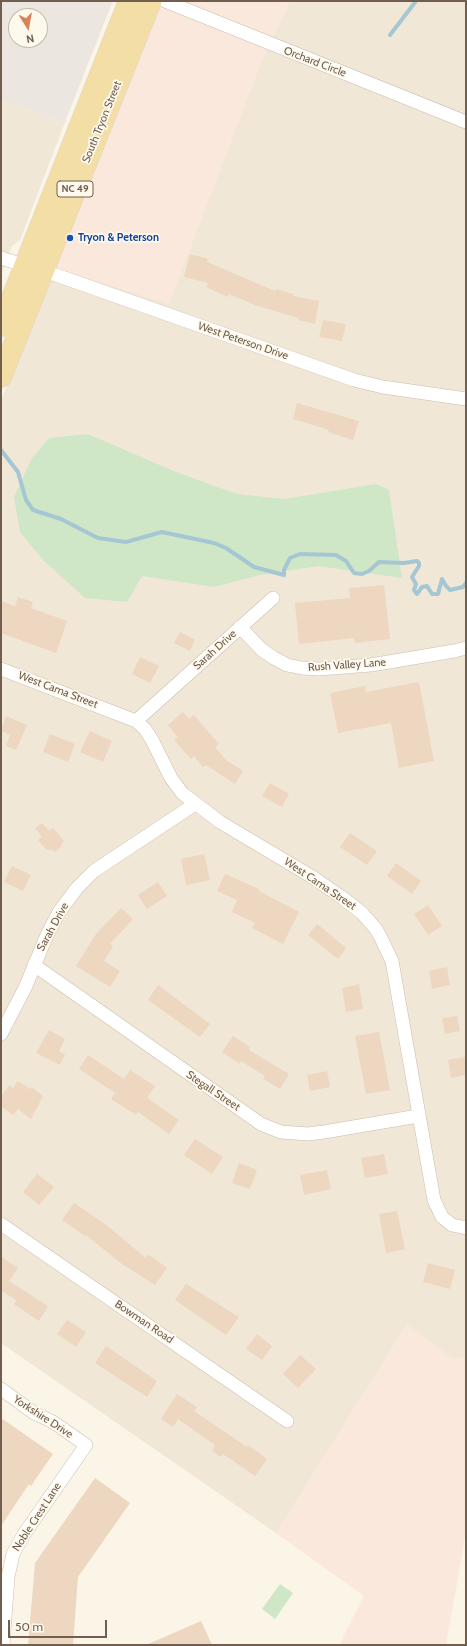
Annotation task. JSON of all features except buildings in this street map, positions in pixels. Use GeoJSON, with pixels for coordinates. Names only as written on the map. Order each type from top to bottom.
{"type":"FeatureCollection","features":[{"type":"Feature","properties":{"kind":"main road","name":"South Tryon Street"},"geometry":{"type":"LineString","coordinates":[[1,377],[34,268],[129,1]]}},
{"type":"Feature","properties":{"kind":"main road","name":"South Tryon Street"},"geometry":{"type":"LineString","coordinates":[[1,326],[34,268],[151,1]]}},
{"type":"Feature","properties":{"kind":"street","name":"Orchard Circle"},"geometry":{"type":"LineString","coordinates":[[165,1],[466,122]]}},
{"type":"Feature","properties":{"kind":"street","name":"West Peterson Drive"},"geometry":{"type":"LineString","coordinates":[[1,258],[34,268],[354,380],[383,387],[466,399]]}},
{"type":"Feature","properties":{"kind":"street","name":"Sarah Drive"},"geometry":{"type":"LineString","coordinates":[[136,721],[273,598]]}},
{"type":"Feature","properties":{"kind":"street","name":"Rush Valley Lane"},"geometry":{"type":"LineString","coordinates":[[240,627],[262,650],[274,658],[288,665],[302,668],[319,669],[371,665],[454,652],[466,648]]}},
{"type":"Feature","properties":{"kind":"street","name":"West Cama Street"},"geometry":{"type":"LineString","coordinates":[[1,669],[136,721],[145,729],[152,740],[177,788],[195,804],[220,822],[314,878],[362,913],[376,929],[392,961],[418,1116],[434,1200],[439,1212],[452,1225],[466,1228]]}},
{"type":"Feature","properties":{"kind":"street","name":"Sarah Drive"},"geometry":{"type":"LineString","coordinates":[[1,1034],[25,988],[47,935],[60,912],[77,888],[94,871],[195,804]]}},
{"type":"Feature","properties":{"kind":"street","name":"Stegall Street"},"geometry":{"type":"LineString","coordinates":[[34,965],[261,1124],[281,1132],[308,1134],[418,1116]]}},
{"type":"Feature","properties":{"kind":"street","name":"Bowman Road"},"geometry":{"type":"LineString","coordinates":[[1,1224],[287,1421]]}},
{"type":"Feature","properties":{"kind":"street","name":"Yorkshire Drive"},"geometry":{"type":"LineString","coordinates":[[1,1389],[86,1445]]}},
{"type":"Feature","properties":{"kind":"street","name":"Noble Crest Lane"},"geometry":{"type":"LineString","coordinates":[[3,1645],[8,1577],[13,1554],[24,1534],[86,1445]]}},
{"type":"Feature","properties":{"kind":"shaded area"},"geometry":{"type":"Polygon","coordinates":[[[1,1],[113,1],[65,122],[1,100],[1,1]]]}},
{"type":"Feature","properties":{"kind":"shaded area"},"geometry":{"type":"Polygon","coordinates":[[[161,1],[290,1],[267,48],[169,304],[55,268],[161,1]]]}},
{"type":"Feature","properties":{"kind":"shaded area"},"geometry":{"type":"Polygon","coordinates":[[[290,1],[466,1],[466,1358],[453,1359],[407,1325],[276,1533],[1,1343],[1,400],[55,268],[267,48],[290,1]]]}},
{"type":"Feature","properties":{"kind":"shaded area"},"geometry":{"type":"Polygon","coordinates":[[[1,100],[65,122],[20,240],[12,246],[1,275],[1,100]]]}},
{"type":"Feature","properties":{"kind":"shaded area"},"geometry":{"type":"Polygon","coordinates":[[[407,1325],[453,1359],[466,1358],[466,1532],[446,1645],[339,1645],[364,1596],[276,1533],[407,1325]]]}},
{"type":"Feature","properties":{"kind":"green space"},"geometry":{"type":"Polygon","coordinates":[[[88,434],[176,472],[237,494],[284,499],[376,484],[389,490],[402,578],[318,566],[260,575],[214,587],[142,576],[127,602],[85,598],[43,560],[20,532],[14,497],[32,458],[49,438],[88,434]]]}},
{"type":"Feature","properties":{"kind":"green space"},"geometry":{"type":"Polygon","coordinates":[[[280,1584],[293,1593],[275,1619],[262,1609],[280,1584]]]}},
{"type":"Feature","properties":{"kind":"waterway"},"geometry":{"type":"LineString","coordinates":[[390,35],[416,1]]}},
{"type":"Feature","properties":{"kind":"waterway"},"geometry":{"type":"LineString","coordinates":[[1,450],[18,472],[26,500],[33,510],[61,519],[98,538],[126,542],[162,532],[214,543],[226,548],[254,567],[284,575],[284,570],[290,558],[300,554],[336,555],[346,561],[354,573],[362,574],[369,571],[379,562],[404,563],[417,561],[419,566],[412,577],[416,584],[414,590],[417,594],[422,587],[427,586],[432,594],[438,594],[442,579],[450,590],[463,587],[466,583]]}},
{"type":"Feature","properties":{"kind":"place","name":"Tryon & Peterson"},"geometry":{"type":"Point","coordinates":[70,238]}}]}
